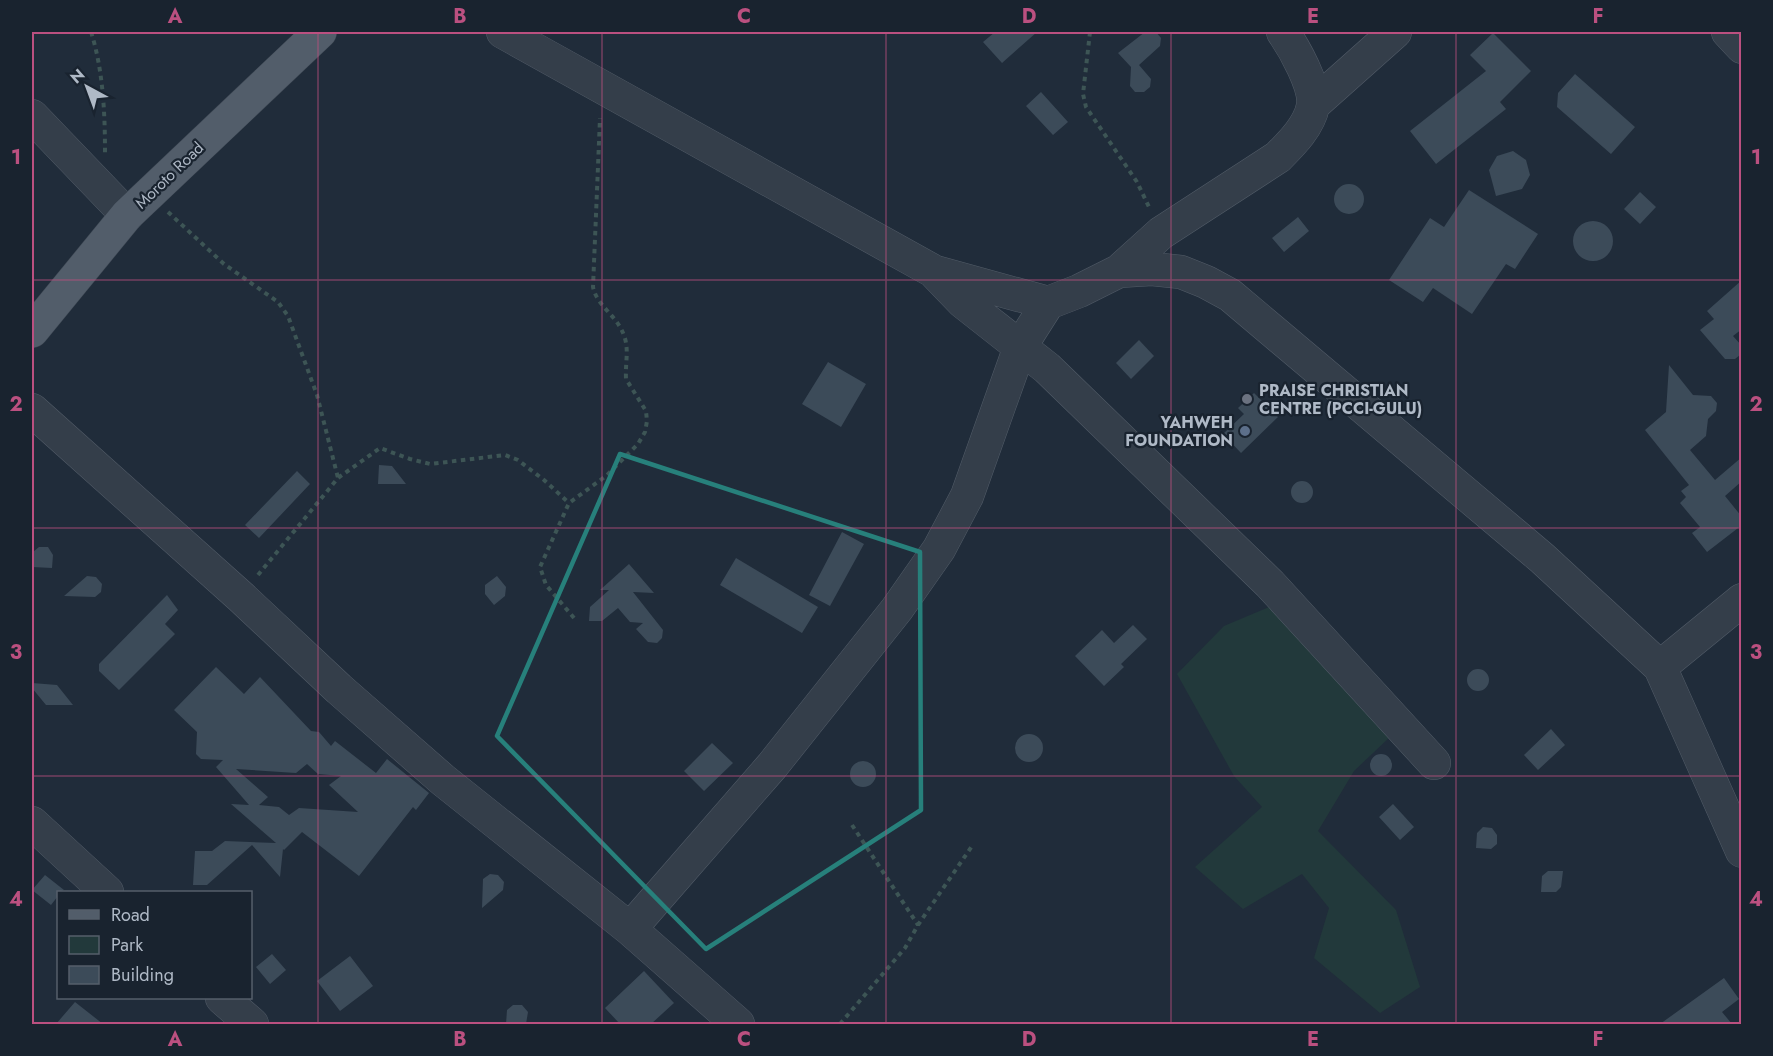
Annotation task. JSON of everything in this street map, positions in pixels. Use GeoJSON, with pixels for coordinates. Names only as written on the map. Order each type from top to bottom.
{"type":"FeatureCollection","features":[{"type":"Feature","properties":{"kind":"main road","name":"Moroto Road"},"geometry":{"type":"LineString","coordinates":[[32,331],[127,200],[320,32]]}},
{"type":"Feature","properties":{"kind":"street"},"geometry":{"type":"LineString","coordinates":[[503,32],[935,272],[1048,303]]}},
{"type":"Feature","properties":{"kind":"street"},"geometry":{"type":"LineString","coordinates":[[630,928],[772,766],[897,609],[939,549],[968,496],[1020,346],[1048,303],[1119,271],[1161,232],[1278,157],[1293,141],[1307,120],[1313,105],[1313,93],[1296,52],[1283,32]]}},
{"type":"Feature","properties":{"kind":"street"},"geometry":{"type":"LineString","coordinates":[[1313,105],[1395,32]]}},
{"type":"Feature","properties":{"kind":"street"},"geometry":{"type":"LineString","coordinates":[[1728,32],[1742,47]]}},
{"type":"Feature","properties":{"kind":"street"},"geometry":{"type":"LineString","coordinates":[[32,116],[127,200]]}},
{"type":"Feature","properties":{"kind":"street"},"geometry":{"type":"LineString","coordinates":[[1119,271],[1152,269],[1181,272],[1230,294],[1542,558],[1660,667],[1742,851]]}},
{"type":"Feature","properties":{"kind":"street"},"geometry":{"type":"LineString","coordinates":[[935,272],[963,302],[1047,368],[1270,584],[1434,763]]}},
{"type":"Feature","properties":{"kind":"street"},"geometry":{"type":"LineString","coordinates":[[32,410],[241,597],[339,689],[443,780],[630,928],[738,1024]]}},
{"type":"Feature","properties":{"kind":"street"},"geometry":{"type":"LineString","coordinates":[[1660,667],[1742,600]]}},
{"type":"Feature","properties":{"kind":"street"},"geometry":{"type":"LineString","coordinates":[[32,823],[106,891]]}},
{"type":"Feature","properties":{"kind":"street"},"geometry":{"type":"LineString","coordinates":[[223,999],[252,1024]]}},
{"type":"Feature","properties":{"kind":"path"},"geometry":{"type":"LineString","coordinates":[[91,32],[96,46],[105,106],[127,200],[278,302],[288,316],[317,395],[338,478]]}},
{"type":"Feature","properties":{"kind":"path"},"geometry":{"type":"LineString","coordinates":[[1090,32],[1083,94],[1086,107],[1137,182],[1161,232]]}},
{"type":"Feature","properties":{"kind":"path"},"geometry":{"type":"LineString","coordinates":[[574,618],[546,585],[540,567],[569,503],[606,476],[638,444],[645,432],[647,421],[642,402],[626,379],[628,350],[621,328],[595,296],[593,287],[600,118]]}},
{"type":"Feature","properties":{"kind":"path"},"geometry":{"type":"LineString","coordinates":[[241,597],[338,478],[380,448],[430,464],[505,455],[518,460],[569,503]]}},
{"type":"Feature","properties":{"kind":"path"},"geometry":{"type":"LineString","coordinates":[[852,825],[918,925]]}},
{"type":"Feature","properties":{"kind":"path"},"geometry":{"type":"LineString","coordinates":[[840,1024],[905,948],[972,846]]}},
{"type":"Feature","properties":{"kind":"highlighted area"},"geometry":{"type":"Polygon","coordinates":[[[620,454],[920,552],[921,810],[706,949],[497,736],[620,454]]]}},
{"type":"Feature","properties":{"kind":"green space"},"geometry":{"type":"Polygon","coordinates":[[[1276,604],[1391,736],[1354,771],[1318,831],[1396,910],[1420,987],[1380,1013],[1314,958],[1329,908],[1302,874],[1243,909],[1195,867],[1262,807],[1234,776],[1177,674],[1224,626],[1276,604]]]}},
{"type":"Feature","properties":{"kind":"building"},"geometry":{"type":"Polygon","coordinates":[[[995,32],[1037,32],[1002,63],[983,42],[995,32]]]}},
{"type":"Feature","properties":{"kind":"building"},"geometry":{"type":"Polygon","coordinates":[[[1145,32],[1156,32],[1161,38],[1160,46],[1139,65],[1151,79],[1150,87],[1144,92],[1135,92],[1130,86],[1131,67],[1118,53],[1145,32]]]}},
{"type":"Feature","properties":{"kind":"building"},"geometry":{"type":"Polygon","coordinates":[[[1493,33],[1531,71],[1500,102],[1506,109],[1436,164],[1410,131],[1486,71],[1470,55],[1493,33]]]}},
{"type":"Feature","properties":{"kind":"building"},"geometry":{"type":"Polygon","coordinates":[[[1575,74],[1635,127],[1611,154],[1557,107],[1558,93],[1575,74]]]}},
{"type":"Feature","properties":{"kind":"building"},"geometry":{"type":"Polygon","coordinates":[[[1041,92],[1068,122],[1053,135],[1026,106],[1041,92]]]}},
{"type":"Feature","properties":{"kind":"building"},"geometry":{"type":"Polygon","coordinates":[[[1513,151],[1526,160],[1530,175],[1522,189],[1496,196],[1489,170],[1497,156],[1513,151]]]}},
{"type":"Feature","properties":{"kind":"building"},"geometry":{"type":"Polygon","coordinates":[[[1349,184],[1360,188],[1364,199],[1360,210],[1349,214],[1338,210],[1334,199],[1338,188],[1349,184]]]}},
{"type":"Feature","properties":{"kind":"building"},"geometry":{"type":"Polygon","coordinates":[[[1469,190],[1538,234],[1515,269],[1506,264],[1472,314],[1433,288],[1423,302],[1389,280],[1430,218],[1444,227],[1469,190]]]}},
{"type":"Feature","properties":{"kind":"building"},"geometry":{"type":"Polygon","coordinates":[[[1640,192],[1656,207],[1640,224],[1624,209],[1640,192]]]}},
{"type":"Feature","properties":{"kind":"building"},"geometry":{"type":"Polygon","coordinates":[[[1298,217],[1309,231],[1284,252],[1272,238],[1298,217]]]}},
{"type":"Feature","properties":{"kind":"building"},"geometry":{"type":"Polygon","coordinates":[[[1593,221],[1607,227],[1613,241],[1607,255],[1593,261],[1579,255],[1573,241],[1579,227],[1593,221]]]}},
{"type":"Feature","properties":{"kind":"building"},"geometry":{"type":"Polygon","coordinates":[[[1742,280],[1742,329],[1733,336],[1742,346],[1740,355],[1735,359],[1725,359],[1700,330],[1714,319],[1707,311],[1742,280]]]}},
{"type":"Feature","properties":{"kind":"building"},"geometry":{"type":"Polygon","coordinates":[[[1139,340],[1154,356],[1131,379],[1116,363],[1139,340]]]}},
{"type":"Feature","properties":{"kind":"building"},"geometry":{"type":"Polygon","coordinates":[[[828,362],[866,384],[841,427],[802,404],[828,362]]]}},
{"type":"Feature","properties":{"kind":"building"},"geometry":{"type":"Polygon","coordinates":[[[1669,365],[1693,395],[1711,396],[1717,403],[1716,411],[1708,419],[1706,436],[1690,450],[1715,480],[1742,457],[1742,481],[1725,496],[1742,517],[1742,525],[1707,552],[1692,533],[1700,527],[1680,503],[1686,497],[1681,491],[1689,485],[1645,430],[1666,412],[1669,365]]]}},
{"type":"Feature","properties":{"kind":"building"},"geometry":{"type":"Polygon","coordinates":[[[1254,393],[1278,417],[1241,453],[1223,434],[1244,414],[1238,408],[1254,393]]]}},
{"type":"Feature","properties":{"kind":"building"},"geometry":{"type":"Polygon","coordinates":[[[379,465],[392,466],[406,484],[378,484],[379,465]]]}},
{"type":"Feature","properties":{"kind":"building"},"geometry":{"type":"Polygon","coordinates":[[[297,471],[310,484],[259,538],[245,525],[297,471]]]}},
{"type":"Feature","properties":{"kind":"building"},"geometry":{"type":"Polygon","coordinates":[[[1298,481],[1306,481],[1313,488],[1313,496],[1306,503],[1298,503],[1291,496],[1291,488],[1298,481]]]}},
{"type":"Feature","properties":{"kind":"building"},"geometry":{"type":"Polygon","coordinates":[[[842,532],[864,544],[830,606],[809,595],[842,532]]]}},
{"type":"Feature","properties":{"kind":"building"},"geometry":{"type":"Polygon","coordinates":[[[39,547],[48,547],[53,555],[52,568],[32,567],[33,552],[39,547]]]}},
{"type":"Feature","properties":{"kind":"building"},"geometry":{"type":"Polygon","coordinates":[[[736,558],[818,607],[802,633],[720,585],[736,558]]]}},
{"type":"Feature","properties":{"kind":"building"},"geometry":{"type":"Polygon","coordinates":[[[629,564],[654,593],[633,592],[663,630],[662,638],[657,643],[648,642],[636,629],[643,623],[630,622],[618,608],[602,621],[589,621],[590,607],[609,590],[600,590],[629,564]]]}},
{"type":"Feature","properties":{"kind":"building"},"geometry":{"type":"Polygon","coordinates":[[[87,576],[96,577],[102,584],[101,592],[95,597],[64,596],[87,576]]]}},
{"type":"Feature","properties":{"kind":"building"},"geometry":{"type":"Polygon","coordinates":[[[497,576],[506,587],[505,596],[494,605],[485,594],[485,585],[497,576]]]}},
{"type":"Feature","properties":{"kind":"building"},"geometry":{"type":"Polygon","coordinates":[[[167,595],[178,610],[165,624],[175,634],[119,690],[99,671],[99,664],[167,595]]]}},
{"type":"Feature","properties":{"kind":"building"},"geometry":{"type":"Polygon","coordinates":[[[1133,625],[1147,639],[1121,664],[1124,667],[1104,686],[1075,656],[1102,630],[1114,643],[1133,625]]]}},
{"type":"Feature","properties":{"kind":"building"},"geometry":{"type":"Polygon","coordinates":[[[216,667],[244,694],[260,677],[311,731],[319,732],[331,746],[335,741],[376,773],[387,759],[429,793],[416,810],[413,807],[359,876],[302,832],[283,849],[280,877],[252,845],[207,885],[193,885],[195,851],[212,851],[225,841],[276,843],[231,804],[249,805],[216,767],[223,760],[201,759],[196,754],[197,732],[174,710],[216,667]],[[307,764],[296,773],[236,769],[268,797],[259,805],[279,807],[289,815],[299,808],[358,812],[329,785],[341,776],[318,774],[307,764]]]}},
{"type":"Feature","properties":{"kind":"building"},"geometry":{"type":"Polygon","coordinates":[[[1478,669],[1486,672],[1489,680],[1486,688],[1478,691],[1470,688],[1467,680],[1470,672],[1478,669]]]}},
{"type":"Feature","properties":{"kind":"building"},"geometry":{"type":"Polygon","coordinates":[[[32,683],[57,685],[73,705],[46,705],[32,688],[32,683]]]}},
{"type":"Feature","properties":{"kind":"building"},"geometry":{"type":"Polygon","coordinates":[[[1551,729],[1565,745],[1538,770],[1524,755],[1551,729]]]}},
{"type":"Feature","properties":{"kind":"building"},"geometry":{"type":"Polygon","coordinates":[[[1029,734],[1039,738],[1043,748],[1039,758],[1029,762],[1019,758],[1015,748],[1019,738],[1029,734]]]}},
{"type":"Feature","properties":{"kind":"building"},"geometry":{"type":"Polygon","coordinates":[[[712,743],[733,763],[704,791],[684,771],[712,743]]]}},
{"type":"Feature","properties":{"kind":"building"},"geometry":{"type":"Polygon","coordinates":[[[1381,754],[1389,757],[1392,765],[1389,773],[1381,776],[1373,773],[1370,765],[1373,757],[1381,754]]]}},
{"type":"Feature","properties":{"kind":"building"},"geometry":{"type":"Polygon","coordinates":[[[863,761],[873,764],[876,774],[873,784],[863,787],[853,784],[850,774],[853,764],[863,761]]]}},
{"type":"Feature","properties":{"kind":"building"},"geometry":{"type":"Polygon","coordinates":[[[1393,804],[1414,827],[1400,840],[1379,817],[1393,804]]]}},
{"type":"Feature","properties":{"kind":"building"},"geometry":{"type":"Polygon","coordinates":[[[1483,827],[1492,828],[1497,835],[1497,844],[1491,849],[1476,848],[1477,833],[1483,827]]]}},
{"type":"Feature","properties":{"kind":"building"},"geometry":{"type":"Polygon","coordinates":[[[1548,871],[1563,871],[1561,887],[1556,892],[1541,892],[1542,876],[1548,871]]]}},
{"type":"Feature","properties":{"kind":"building"},"geometry":{"type":"Polygon","coordinates":[[[490,874],[498,875],[504,882],[503,890],[482,908],[483,879],[490,874]]]}},
{"type":"Feature","properties":{"kind":"building"},"geometry":{"type":"Polygon","coordinates":[[[45,875],[64,890],[57,891],[57,897],[51,905],[32,890],[45,875]]]}},
{"type":"Feature","properties":{"kind":"building"},"geometry":{"type":"Polygon","coordinates":[[[272,954],[286,970],[270,984],[256,967],[272,954]]]}},
{"type":"Feature","properties":{"kind":"building"},"geometry":{"type":"Polygon","coordinates":[[[350,956],[373,986],[340,1011],[317,981],[350,956]]]}},
{"type":"Feature","properties":{"kind":"building"},"geometry":{"type":"Polygon","coordinates":[[[644,971],[674,1003],[651,1024],[620,1024],[605,1008],[644,971]]]}},
{"type":"Feature","properties":{"kind":"building"},"geometry":{"type":"Polygon","coordinates":[[[1724,978],[1739,999],[1722,1012],[1732,1024],[1660,1024],[1724,978]]]}},
{"type":"Feature","properties":{"kind":"building"},"geometry":{"type":"Polygon","coordinates":[[[75,1002],[103,1024],[56,1024],[75,1002]]]}},
{"type":"Feature","properties":{"kind":"building"},"geometry":{"type":"Polygon","coordinates":[[[513,1005],[522,1005],[528,1012],[526,1024],[506,1024],[507,1010],[513,1005]]]}},
{"type":"Feature","properties":{"kind":"place","name":"PRAISE CHRISTIAN CENTRE (PCCI-GULU)"},"geometry":{"type":"Point","coordinates":[1247,399]}},
{"type":"Feature","properties":{"kind":"place","name":"YAHWEH FOUNDATION"},"geometry":{"type":"Point","coordinates":[1245,431]}}]}
